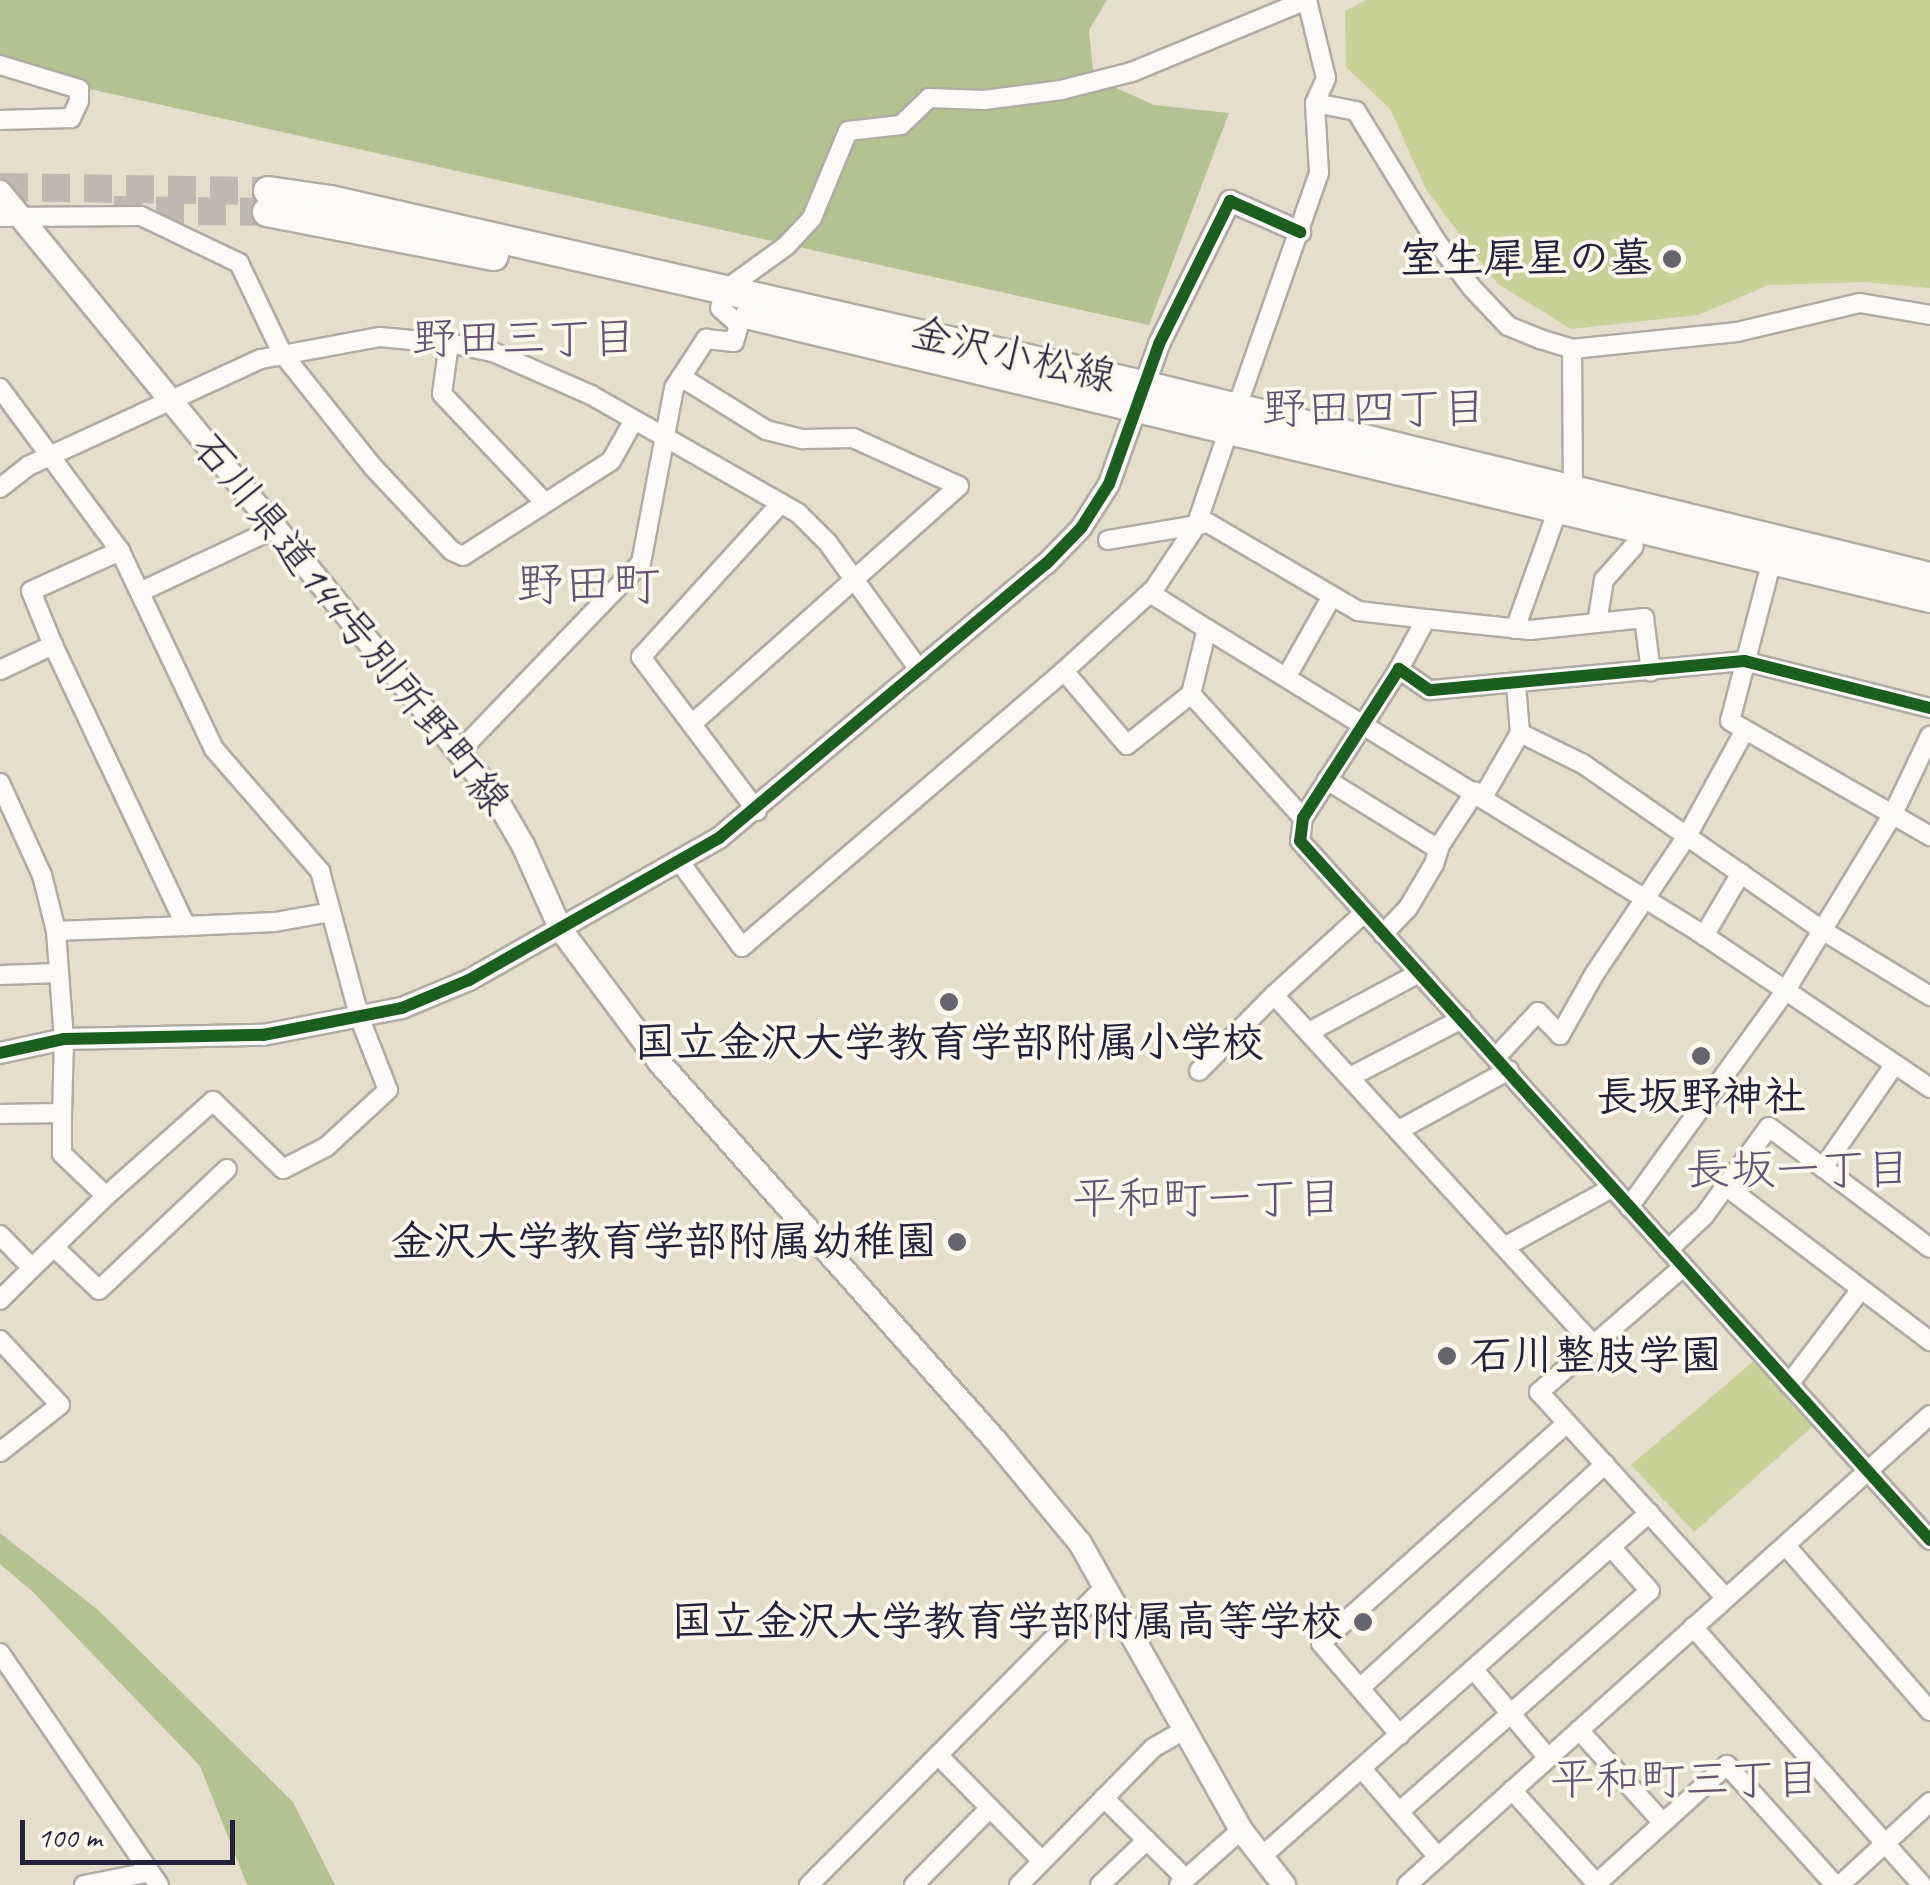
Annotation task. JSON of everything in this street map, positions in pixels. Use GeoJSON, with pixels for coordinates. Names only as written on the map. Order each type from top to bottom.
{"type":"FeatureCollection","features":[{"type":"Feature","properties":{"kind":"main road","name":"石川県道144号別所野町線"},"geometry":{"type":"LineString","coordinates":[[0,192],[9,216],[171,400],[494,795],[523,845],[560,930],[660,1063],[1007,1454],[1080,1543],[1182,1731],[1241,1830],[1284,1885]]}},
{"type":"Feature","properties":{"kind":"main road","name":"金沢小松線"},"geometry":{"type":"LineString","coordinates":[[268,201],[330,200],[722,299],[1566,500],[1930,577]]}},
{"type":"Feature","properties":{"kind":"main road","name":"金沢小松線"},"geometry":{"type":"LineString","coordinates":[[1566,500],[1772,560],[1930,598]]}},
{"type":"Feature","properties":{"kind":"street"},"geometry":{"type":"LineString","coordinates":[[459,752],[641,563],[674,388],[706,338],[734,342],[738,325],[722,299],[786,246],[812,218],[848,132],[901,125],[929,98],[984,100],[1061,90],[1132,72],[1307,0],[1326,78],[1315,103],[1320,173],[1196,526],[1154,589],[742,947],[680,862]]}},
{"type":"Feature","properties":{"kind":"street"},"geometry":{"type":"LineString","coordinates":[[0,64],[79,88],[79,101],[72,118],[0,120]]}},
{"type":"Feature","properties":{"kind":"street"},"geometry":{"type":"LineString","coordinates":[[1315,103],[1356,111],[1436,241],[1508,326],[1572,349],[1737,332],[1860,303],[1930,314]]}},
{"type":"Feature","properties":{"kind":"street"},"geometry":{"type":"LineString","coordinates":[[0,1053],[64,1039],[219,1038],[360,1019],[402,1008],[469,980],[680,862],[757,810],[1081,528],[1109,484],[1140,396],[1230,201],[1300,232]]}},
{"type":"Feature","properties":{"kind":"street"},"geometry":{"type":"LineString","coordinates":[[9,216],[141,216],[239,263],[282,353],[373,468],[452,551],[463,556],[611,461],[634,420]]}},
{"type":"Feature","properties":{"kind":"street"},"geometry":{"type":"LineString","coordinates":[[0,488],[28,466],[282,353],[380,336],[450,343],[532,367],[798,513],[828,544],[920,671]]}},
{"type":"Feature","properties":{"kind":"street"},"geometry":{"type":"LineString","coordinates":[[450,343],[442,394],[545,503]]}},
{"type":"Feature","properties":{"kind":"street"},"geometry":{"type":"LineString","coordinates":[[1515,628],[1566,500],[1572,349]]}},
{"type":"Feature","properties":{"kind":"street"},"geometry":{"type":"LineString","coordinates":[[681,377],[766,430],[803,439],[853,438],[959,486],[856,582],[692,724]]}},
{"type":"Feature","properties":{"kind":"street"},"geometry":{"type":"LineString","coordinates":[[0,388],[120,550],[214,749],[320,871],[360,1019],[388,1090],[326,1147],[282,1169],[213,1101],[106,1196],[0,1300]]}},
{"type":"Feature","properties":{"kind":"street"},"geometry":{"type":"LineString","coordinates":[[757,810],[641,657],[780,503]]}},
{"type":"Feature","properties":{"kind":"street"},"geometry":{"type":"LineString","coordinates":[[1108,540],[1208,523],[1358,611],[1515,628],[1644,618],[1652,672]]}},
{"type":"Feature","properties":{"kind":"street"},"geometry":{"type":"LineString","coordinates":[[140,592],[276,528]]}},
{"type":"Feature","properties":{"kind":"street"},"geometry":{"type":"LineString","coordinates":[[1596,623],[1604,580],[1634,546]]}},
{"type":"Feature","properties":{"kind":"street"},"geometry":{"type":"LineString","coordinates":[[120,550],[31,591],[186,926]]}},
{"type":"Feature","properties":{"kind":"street"},"geometry":{"type":"LineString","coordinates":[[1772,560],[1730,721],[1930,836]]}},
{"type":"Feature","properties":{"kind":"street"},"geometry":{"type":"LineString","coordinates":[[1154,589],[1155,596],[1207,629],[1364,722],[1704,936],[1930,1088]]}},
{"type":"Feature","properties":{"kind":"street"},"geometry":{"type":"LineString","coordinates":[[1287,676],[1331,598]]}},
{"type":"Feature","properties":{"kind":"street"},"geometry":{"type":"LineString","coordinates":[[1426,619],[1399,669],[1302,818],[1300,841],[1930,1540]]}},
{"type":"Feature","properties":{"kind":"street"},"geometry":{"type":"LineString","coordinates":[[1064,671],[1127,745],[1191,694],[1207,629]]}},
{"type":"Feature","properties":{"kind":"street"},"geometry":{"type":"LineString","coordinates":[[0,670],[53,645]]}},
{"type":"Feature","properties":{"kind":"street"},"geometry":{"type":"LineString","coordinates":[[1399,669],[1429,690],[1744,661],[1930,708]]}},
{"type":"Feature","properties":{"kind":"street"},"geometry":{"type":"LineString","coordinates":[[1383,934],[1408,908],[1438,849],[1520,733],[1516,684]]}},
{"type":"Feature","properties":{"kind":"street"},"geometry":{"type":"LineString","coordinates":[[1191,694],[1302,818]]}},
{"type":"Feature","properties":{"kind":"street"},"geometry":{"type":"LineString","coordinates":[[1399,1130],[1503,1063],[1538,1012],[1560,1035],[1594,974],[1687,836],[1744,732]]}},
{"type":"Feature","properties":{"kind":"street"},"geometry":{"type":"LineString","coordinates":[[1520,733],[1584,764],[1822,930],[1930,996]]}},
{"type":"Feature","properties":{"kind":"street"},"geometry":{"type":"LineString","coordinates":[[1628,1207],[1786,990],[1892,816],[1930,736]]}},
{"type":"Feature","properties":{"kind":"street"},"geometry":{"type":"LineString","coordinates":[[1327,780],[1438,849]]}},
{"type":"Feature","properties":{"kind":"street"},"geometry":{"type":"LineString","coordinates":[[0,783],[42,875],[56,931],[64,1039],[62,1154],[106,1196]]}},
{"type":"Feature","properties":{"kind":"street"},"geometry":{"type":"LineString","coordinates":[[1704,936],[1741,872]]}},
{"type":"Feature","properties":{"kind":"street"},"geometry":{"type":"LineString","coordinates":[[56,931],[275,922],[331,912]]}},
{"type":"Feature","properties":{"kind":"street"},"geometry":{"type":"LineString","coordinates":[[1198,1070],[1364,913]]}},
{"type":"Feature","properties":{"kind":"street"},"geometry":{"type":"LineString","coordinates":[[0,975],[60,973]]}},
{"type":"Feature","properties":{"kind":"street"},"geometry":{"type":"LineString","coordinates":[[1309,1032],[1420,973]]}},
{"type":"Feature","properties":{"kind":"street"},"geometry":{"type":"LineString","coordinates":[[1274,995],[1593,1344]]}},
{"type":"Feature","properties":{"kind":"street"},"geometry":{"type":"LineString","coordinates":[[1350,1076],[1462,1019]]}},
{"type":"Feature","properties":{"kind":"street"},"geometry":{"type":"LineString","coordinates":[[1823,1168],[1895,1064]]}},
{"type":"Feature","properties":{"kind":"street"},"geometry":{"type":"LineString","coordinates":[[0,1114],[62,1113]]}},
{"type":"Feature","properties":{"kind":"street"},"geometry":{"type":"LineString","coordinates":[[1668,1250],[1704,1216],[1723,1184],[1768,1127],[1930,1248]]}},
{"type":"Feature","properties":{"kind":"street"},"geometry":{"type":"LineString","coordinates":[[54,1247],[98,1290],[227,1169]]}},
{"type":"Feature","properties":{"kind":"street"},"geometry":{"type":"LineString","coordinates":[[1723,1184],[1930,1341]]}},
{"type":"Feature","properties":{"kind":"street"},"geometry":{"type":"LineString","coordinates":[[1506,1246],[1612,1188]]}},
{"type":"Feature","properties":{"kind":"street"},"geometry":{"type":"LineString","coordinates":[[0,1235],[32,1268]]}},
{"type":"Feature","properties":{"kind":"street"},"geometry":{"type":"LineString","coordinates":[[1684,1268],[1539,1392],[1726,1598]]}},
{"type":"Feature","properties":{"kind":"street"},"geometry":{"type":"LineString","coordinates":[[1789,1384],[1861,1289]]}},
{"type":"Feature","properties":{"kind":"street"},"geometry":{"type":"LineString","coordinates":[[0,1453],[60,1404],[1,1343]]}},
{"type":"Feature","properties":{"kind":"street"},"geometry":{"type":"LineString","coordinates":[[1421,1881],[1438,1857],[1928,1420]]}},
{"type":"Feature","properties":{"kind":"street"},"geometry":{"type":"LineString","coordinates":[[1400,1735],[1321,1644],[1567,1422]]}},
{"type":"Feature","properties":{"kind":"street"},"geometry":{"type":"LineString","coordinates":[[1360,1688],[1605,1464]]}},
{"type":"Feature","properties":{"kind":"street"},"geometry":{"type":"LineString","coordinates":[[1261,1857],[1649,1513]]}},
{"type":"Feature","properties":{"kind":"street"},"geometry":{"type":"LineString","coordinates":[[1786,1546],[1930,1711]]}},
{"type":"Feature","properties":{"kind":"street"},"geometry":{"type":"LineString","coordinates":[[1399,1812],[1650,1591],[1612,1547]]}},
{"type":"Feature","properties":{"kind":"street"},"geometry":{"type":"LineString","coordinates":[[809,1885],[1104,1588]]}},
{"type":"Feature","properties":{"kind":"street"},"geometry":{"type":"LineString","coordinates":[[1693,1627],[1922,1885]]}},
{"type":"Feature","properties":{"kind":"street"},"geometry":{"type":"LineString","coordinates":[[0,1654],[154,1878],[84,1885]]}},
{"type":"Feature","properties":{"kind":"street"},"geometry":{"type":"LineString","coordinates":[[1474,1670],[1548,1758]]}},
{"type":"Feature","properties":{"kind":"street"},"geometry":{"type":"LineString","coordinates":[[1579,1730],[1664,1823]]}},
{"type":"Feature","properties":{"kind":"street"},"geometry":{"type":"LineString","coordinates":[[1019,1885],[1153,1748],[1182,1731]]}},
{"type":"Feature","properties":{"kind":"street"},"geometry":{"type":"LineString","coordinates":[[938,1755],[1042,1861]]}},
{"type":"Feature","properties":{"kind":"street"},"geometry":{"type":"LineString","coordinates":[[1512,1790],[1596,1884],[1727,1765],[1837,1885],[1930,1802]]}},
{"type":"Feature","properties":{"kind":"street"},"geometry":{"type":"LineString","coordinates":[[1362,1769],[1438,1857]]}},
{"type":"Feature","properties":{"kind":"street"},"geometry":{"type":"LineString","coordinates":[[1104,1798],[1182,1882],[1241,1830]]}},
{"type":"Feature","properties":{"kind":"street"},"geometry":{"type":"LineString","coordinates":[[914,1885],[990,1808]]}},
{"type":"Feature","properties":{"kind":"street"},"geometry":{"type":"LineString","coordinates":[[1100,1885],[1147,1840]]}},
{"type":"Feature","properties":{"kind":"green space"},"geometry":{"type":"Polygon","coordinates":[[[0,0],[1107,0],[1089,30],[1093,72],[1112,86],[1154,105],[1229,113],[1149,325],[58,82],[31,65],[0,56],[0,0]]]}},
{"type":"Feature","properties":{"kind":"green space"},"geometry":{"type":"Polygon","coordinates":[[[1366,0],[1930,0],[1930,288],[1865,282],[1769,285],[1698,315],[1571,329],[1498,284],[1427,191],[1390,109],[1346,67],[1345,11],[1366,0]]]}},
{"type":"Feature","properties":{"kind":"green space"},"geometry":{"type":"Polygon","coordinates":[[[1755,1360],[1813,1426],[1694,1532],[1631,1465],[1755,1360]]]}},
{"type":"Feature","properties":{"kind":"green space"},"geometry":{"type":"Polygon","coordinates":[[[0,1533],[97,1609],[293,1802],[335,1885],[247,1885],[200,1766],[31,1590],[0,1564],[0,1533]]]}},
{"type":"Feature","properties":{"kind":"tunnel"},"geometry":{"type":"LineString","coordinates":[[0,187],[268,191]]}},
{"type":"Feature","properties":{"kind":"tunnel"},"geometry":{"type":"LineString","coordinates":[[114,210],[267,212]]}},
{"type":"Feature","properties":{"kind":"cycle path"},"geometry":{"type":"LineString","coordinates":[[0,1053],[64,1039],[263,1035],[402,1008],[469,980],[719,838],[1046,564],[1081,528],[1109,484],[1159,344],[1230,201],[1300,232]]}},
{"type":"Feature","properties":{"kind":"cycle path"},"geometry":{"type":"LineString","coordinates":[[1930,708],[1744,661],[1429,690],[1399,669],[1303,818],[1300,841],[1930,1540]]}},
{"type":"Feature","properties":{"kind":"place","name":"室生犀星の墓"},"geometry":{"type":"Point","coordinates":[1672,259]}},
{"type":"Feature","properties":{"kind":"place","name":"国立金沢大学教育学部附属小学校"},"geometry":{"type":"Point","coordinates":[949,1002]}},
{"type":"Feature","properties":{"kind":"place","name":"長坂野神社"},"geometry":{"type":"Point","coordinates":[1701,1056]}},
{"type":"Feature","properties":{"kind":"place","name":"金沢大学教育学部附属幼稚園"},"geometry":{"type":"Point","coordinates":[957,1242]}},
{"type":"Feature","properties":{"kind":"place","name":"石川整肢学園"},"geometry":{"type":"Point","coordinates":[1447,1356]}},
{"type":"Feature","properties":{"kind":"place","name":"国立金沢大学教育学部附属高等学校"},"geometry":{"type":"Point","coordinates":[1363,1622]}},
{"type":"Feature","properties":{"kind":"district","name":"野田三丁目"},"geometry":{"type":"Point","coordinates":[524,339]}},
{"type":"Feature","properties":{"kind":"district","name":"野田四丁目"},"geometry":{"type":"Point","coordinates":[1374,409]}},
{"type":"Feature","properties":{"kind":"district","name":"野田町"},"geometry":{"type":"Point","coordinates":[588,585]}},
{"type":"Feature","properties":{"kind":"district","name":"長坂一丁目"},"geometry":{"type":"Point","coordinates":[1798,1170]}},
{"type":"Feature","properties":{"kind":"district","name":"平和町一丁目"},"geometry":{"type":"Point","coordinates":[1207,1199]}},
{"type":"Feature","properties":{"kind":"district","name":"平和町三丁目"},"geometry":{"type":"Point","coordinates":[1685,1780]}}]}
